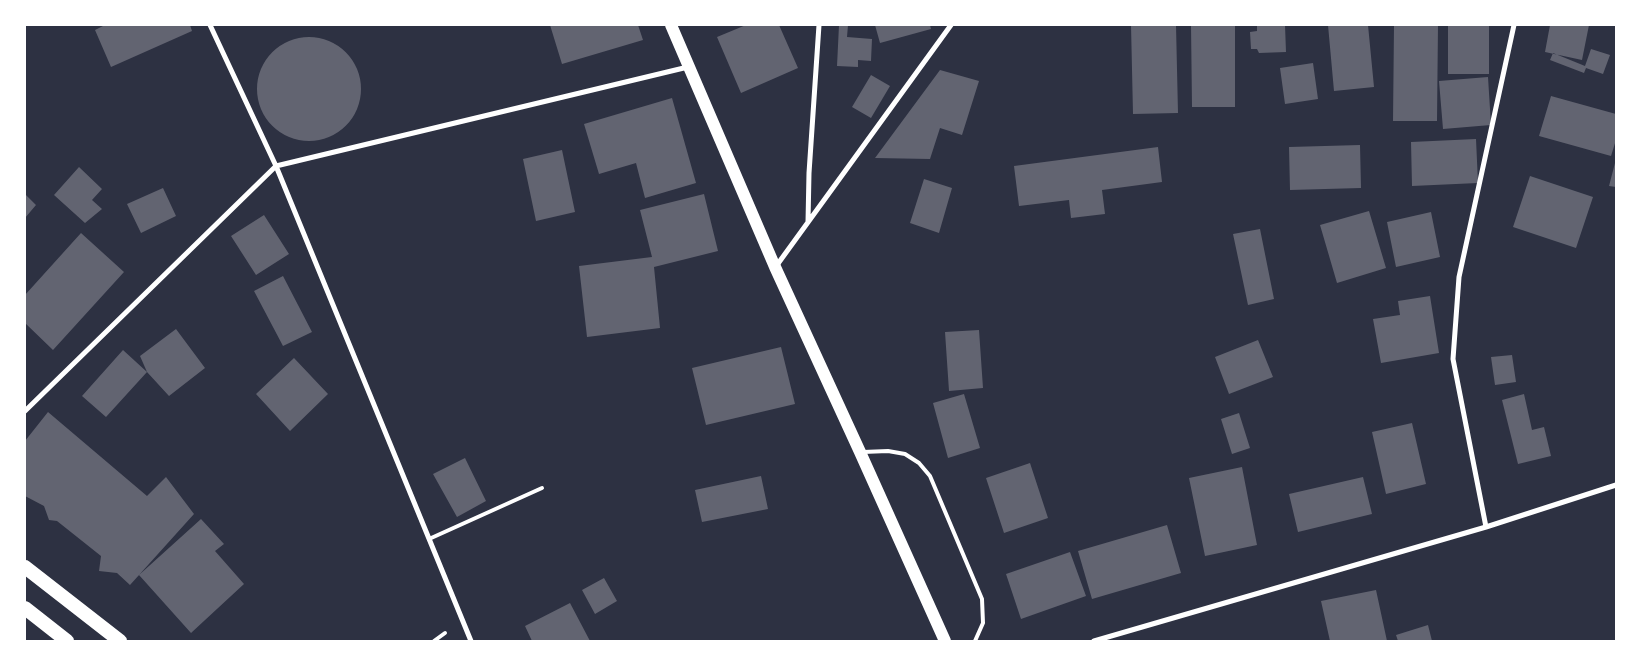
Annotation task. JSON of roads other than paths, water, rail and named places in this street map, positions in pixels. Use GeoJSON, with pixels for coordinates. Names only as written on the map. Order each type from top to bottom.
{"type":"FeatureCollection","features":[{"type":"Feature","properties":{"kind":"highway"},"geometry":{"type":"LineString","coordinates":[[25,567],[120,641]]}},
{"type":"Feature","properties":{"kind":"highway"},"geometry":{"type":"LineString","coordinates":[[25,608],[67,641]]}},
{"type":"Feature","properties":{"kind":"main road"},"geometry":{"type":"LineString","coordinates":[[671,25],[775,268],[945,641]]}},
{"type":"Feature","properties":{"kind":"street"},"geometry":{"type":"LineString","coordinates":[[210,25],[276,166],[471,641]]}},
{"type":"Feature","properties":{"kind":"street"},"geometry":{"type":"LineString","coordinates":[[808,222],[808,173],[819,25]]}},
{"type":"Feature","properties":{"kind":"street"},"geometry":{"type":"LineString","coordinates":[[775,268],[951,25]]}},
{"type":"Feature","properties":{"kind":"street"},"geometry":{"type":"LineString","coordinates":[[1486,527],[1453,359],[1459,277],[1514,25]]}},
{"type":"Feature","properties":{"kind":"street"},"geometry":{"type":"LineString","coordinates":[[25,411],[276,166],[690,67]]}},
{"type":"Feature","properties":{"kind":"street"},"geometry":{"type":"LineString","coordinates":[[1094,641],[1486,527],[1616,485]]}},
{"type":"Feature","properties":{"kind":"lane"},"geometry":{"type":"LineString","coordinates":[[860,452],[888,451],[905,454],[919,462],[930,476],[982,599],[983,623],[976,641]]}},
{"type":"Feature","properties":{"kind":"lane"},"geometry":{"type":"LineString","coordinates":[[429,539],[542,488]]}},
{"type":"Feature","properties":{"kind":"lane"},"geometry":{"type":"LineString","coordinates":[[434,641],[445,633]]}}]}
